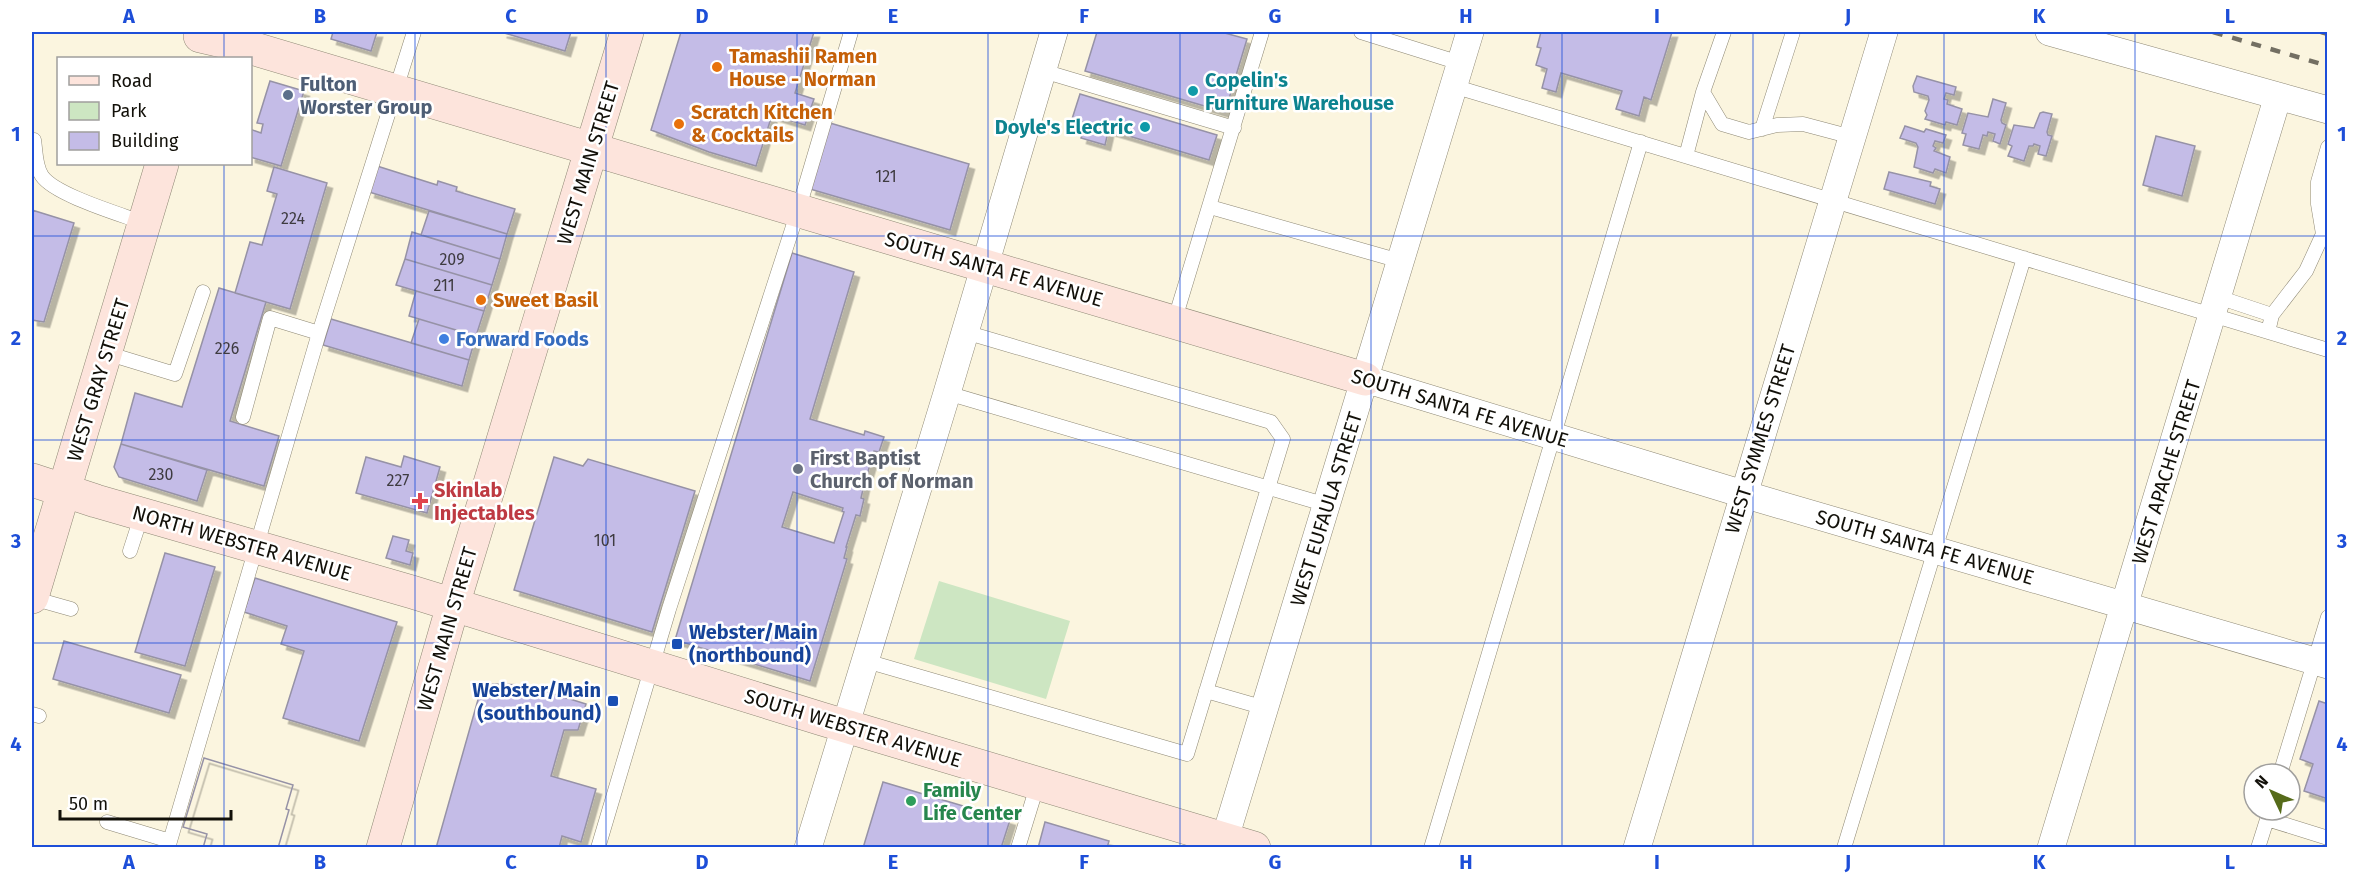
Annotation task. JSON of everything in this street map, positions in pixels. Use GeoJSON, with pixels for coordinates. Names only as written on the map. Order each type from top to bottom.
{"type":"FeatureCollection","features":[{"type":"Feature","properties":{"kind":"street","name":"WEST MAIN STREET"},"geometry":{"type":"LineString","coordinates":[[383,848],[453,605],[627,32]]}},
{"type":"Feature","properties":{"kind":"street"},"geometry":{"type":"LineString","coordinates":[[808,848],[1054,32]]}},
{"type":"Feature","properties":{"kind":"street","name":"WEST EUFAULA STREET"},"geometry":{"type":"LineString","coordinates":[[1234,845],[1265,708],[1470,32]]}},
{"type":"Feature","properties":{"kind":"street","name":"WEST SYMMES STREET"},"geometry":{"type":"LineString","coordinates":[[1637,848],[1884,32]]}},
{"type":"Feature","properties":{"kind":"street"},"geometry":{"type":"LineString","coordinates":[[2049,32],[2328,110]]}},
{"type":"Feature","properties":{"kind":"street","name":"SOUTH SANTA FE AVENUE"},"geometry":{"type":"LineString","coordinates":[[196,40],[248,47],[1365,379],[1743,494],[2321,663]]}},
{"type":"Feature","properties":{"kind":"street","name":"WEST APACHE STREET"},"geometry":{"type":"LineString","coordinates":[[2051,848],[2278,96]]}},
{"type":"Feature","properties":{"kind":"street","name":"WEST GRAY STREET"},"geometry":{"type":"LineString","coordinates":[[32,597],[162,165]]}},
{"type":"Feature","properties":{"kind":"street","name":"NORTH WEBSTER AVENUE"},"geometry":{"type":"LineString","coordinates":[[32,480],[453,605]]}},
{"type":"Feature","properties":{"kind":"street","name":"SOUTH WEBSTER AVENUE"},"geometry":{"type":"LineString","coordinates":[[453,605],[1234,845]]}},
{"type":"Feature","properties":{"kind":"lane"},"geometry":{"type":"LineString","coordinates":[[107,822],[169,844],[319,333],[414,32]]}},
{"type":"Feature","properties":{"kind":"lane"},"geometry":{"type":"LineString","coordinates":[[598,848],[652,667],[798,211],[851,32]]}},
{"type":"Feature","properties":{"kind":"lane"},"geometry":{"type":"LineString","coordinates":[[1174,322],[1262,32]]}},
{"type":"Feature","properties":{"kind":"lane"},"geometry":{"type":"LineString","coordinates":[[1361,32],[1457,74],[1641,142],[1686,156],[2024,258],[2216,306],[2272,315]]}},
{"type":"Feature","properties":{"kind":"lane"},"geometry":{"type":"LineString","coordinates":[[1686,156],[1724,32]]}},
{"type":"Feature","properties":{"kind":"lane"},"geometry":{"type":"LineString","coordinates":[[1762,129],[1793,32]]}},
{"type":"Feature","properties":{"kind":"lane"},"geometry":{"type":"LineString","coordinates":[[1042,70],[1234,128]]}},
{"type":"Feature","properties":{"kind":"lane"},"geometry":{"type":"LineString","coordinates":[[1704,92],[1722,124],[1749,132],[1803,124],[1852,137]]}},
{"type":"Feature","properties":{"kind":"lane"},"geometry":{"type":"LineString","coordinates":[[34,140],[37,164],[42,176],[55,188],[144,223]]}},
{"type":"Feature","properties":{"kind":"lane"},"geometry":{"type":"LineString","coordinates":[[1431,848],[1641,142]]}},
{"type":"Feature","properties":{"kind":"lane"},"geometry":{"type":"LineString","coordinates":[[2268,332],[2272,315],[2306,271],[2323,234],[2318,182],[2328,147]]}},
{"type":"Feature","properties":{"kind":"lane"},"geometry":{"type":"LineString","coordinates":[[1210,207],[1400,261]]}},
{"type":"Feature","properties":{"kind":"lane"},"geometry":{"type":"LineString","coordinates":[[1844,848],[2024,258]]}},
{"type":"Feature","properties":{"kind":"lane"},"geometry":{"type":"LineString","coordinates":[[106,353],[175,374],[203,292]]}},
{"type":"Feature","properties":{"kind":"lane"},"geometry":{"type":"LineString","coordinates":[[2216,306],[2268,332],[2328,350]]}},
{"type":"Feature","properties":{"kind":"lane"},"geometry":{"type":"LineString","coordinates":[[243,417],[270,318],[319,333]]}},
{"type":"Feature","properties":{"kind":"lane"},"geometry":{"type":"LineString","coordinates":[[866,661],[1187,754],[1283,439],[1271,422],[965,332]]}},
{"type":"Feature","properties":{"kind":"lane"},"geometry":{"type":"LineString","coordinates":[[947,393],[1326,505]]}},
{"type":"Feature","properties":{"kind":"lane"},"geometry":{"type":"LineString","coordinates":[[130,551],[142,514]]}},
{"type":"Feature","properties":{"kind":"lane"},"geometry":{"type":"LineString","coordinates":[[32,597],[71,609]]}},
{"type":"Feature","properties":{"kind":"lane"},"geometry":{"type":"LineString","coordinates":[[2284,762],[2321,663],[2328,617]]}},
{"type":"Feature","properties":{"kind":"lane"},"geometry":{"type":"LineString","coordinates":[[1206,691],[1265,708]]}},
{"type":"Feature","properties":{"kind":"lane"},"geometry":{"type":"LineString","coordinates":[[1018,848],[1038,783]]}},
{"type":"Feature","properties":{"kind":"lane"},"geometry":{"type":"LineString","coordinates":[[2258,848],[2266,822]]}},
{"type":"Feature","properties":{"kind":"lane"},"geometry":{"type":"LineString","coordinates":[[2286,822],[2328,838]]}},
{"type":"Feature","properties":{"kind":"green space"},"geometry":{"type":"Polygon","coordinates":[[[939,581],[1070,621],[1046,699],[914,659],[939,581]]]}},
{"type":"Feature","properties":{"kind":"building"},"geometry":{"type":"Polygon","coordinates":[[[333,32],[377,32],[371,51],[331,39],[333,32]]]}},
{"type":"Feature","properties":{"kind":"building"},"geometry":{"type":"Polygon","coordinates":[[[501,32],[571,32],[565,51],[501,32]]]}},
{"type":"Feature","properties":{"kind":"building"},"geometry":{"type":"Polygon","coordinates":[[[681,32],[814,32],[795,93],[814,99],[805,125],[772,115],[756,166],[709,152],[651,130],[681,32]]]}},
{"type":"Feature","properties":{"kind":"building","name":"Copelin's Furniture Warehouse"},"geometry":{"type":"Polygon","coordinates":[[[1097,32],[1221,32],[1247,39],[1225,112],[1085,71],[1097,32]]]}},
{"type":"Feature","properties":{"kind":"building"},"geometry":{"type":"Polygon","coordinates":[[[1541,32],[1672,32],[1651,100],[1644,97],[1639,116],[1616,109],[1622,91],[1561,73],[1556,92],[1542,88],[1547,69],[1536,65],[1541,48],[1537,47],[1541,32]]]}},
{"type":"Feature","properties":{"kind":"building"},"geometry":{"type":"Polygon","coordinates":[[[1917,76],[1956,87],[1954,95],[1946,93],[1944,99],[1948,100],[1947,104],[1962,109],[1957,125],[1946,122],[1945,125],[1925,119],[1929,100],[1928,96],[1914,92],[1913,86],[1917,76]]]}},
{"type":"Feature","properties":{"kind":"building"},"geometry":{"type":"Polygon","coordinates":[[[270,81],[304,91],[281,166],[252,158],[252,130],[261,133],[263,124],[257,123],[270,81]]]}},
{"type":"Feature","properties":{"kind":"building","name":"Doyle's Electric"},"geometry":{"type":"Polygon","coordinates":[[[1080,94],[1217,135],[1209,160],[1072,119],[1080,94]]]}},
{"type":"Feature","properties":{"kind":"building"},"geometry":{"type":"Polygon","coordinates":[[[1993,99],[2006,103],[2001,120],[2006,125],[2000,144],[1993,141],[1995,134],[1988,132],[1987,136],[1983,135],[1979,149],[1963,145],[1966,134],[1962,133],[1968,113],[1988,117],[1993,99]]]}},
{"type":"Feature","properties":{"kind":"building"},"geometry":{"type":"Polygon","coordinates":[[[2040,113],[2052,114],[2047,132],[2052,136],[2046,156],[2038,154],[2040,146],[2034,144],[2029,146],[2024,161],[2008,156],[2012,146],[2008,144],[2014,125],[2034,128],[2040,113]]]}},
{"type":"Feature","properties":{"kind":"building"},"geometry":{"type":"Polygon","coordinates":[[[830,123],[969,164],[950,230],[810,189],[830,123]]]}},
{"type":"Feature","properties":{"kind":"building"},"geometry":{"type":"Polygon","coordinates":[[[1085,125],[1108,132],[1105,145],[1081,138],[1085,125]]]}},
{"type":"Feature","properties":{"kind":"building"},"geometry":{"type":"Polygon","coordinates":[[[1905,126],[1946,135],[1943,143],[1935,141],[1933,146],[1936,148],[1934,151],[1950,157],[1946,173],[1935,169],[1933,173],[1914,167],[1918,147],[1916,143],[1900,138],[1905,126]]]}},
{"type":"Feature","properties":{"kind":"building"},"geometry":{"type":"Polygon","coordinates":[[[2156,136],[2195,146],[2182,196],[2143,185],[2156,136]]]}},
{"type":"Feature","properties":{"kind":"building"},"geometry":{"type":"Polygon","coordinates":[[[377,166],[437,185],[438,181],[457,187],[456,191],[515,209],[507,234],[369,192],[377,166]]]}},
{"type":"Feature","properties":{"kind":"building"},"geometry":{"type":"Polygon","coordinates":[[[274,167],[327,183],[290,309],[235,293],[250,242],[262,245],[277,194],[267,191],[274,167]]]}},
{"type":"Feature","properties":{"kind":"building"},"geometry":{"type":"Polygon","coordinates":[[[1889,172],[1931,182],[1930,186],[1940,189],[1935,204],[1884,189],[1889,172]]]}},
{"type":"Feature","properties":{"kind":"building"},"geometry":{"type":"Polygon","coordinates":[[[32,210],[74,223],[44,322],[32,320],[32,210]]]}},
{"type":"Feature","properties":{"kind":"building"},"geometry":{"type":"Polygon","coordinates":[[[429,211],[507,234],[500,259],[421,235],[429,211]]]}},
{"type":"Feature","properties":{"kind":"building"},"geometry":{"type":"Polygon","coordinates":[[[412,232],[500,259],[492,285],[405,259],[412,232]]]}},
{"type":"Feature","properties":{"kind":"building","name":"First Baptist Church of Norman"},"geometry":{"type":"Polygon","coordinates":[[[792,253],[854,272],[810,419],[864,435],[865,431],[884,437],[879,452],[874,451],[861,498],[864,499],[860,516],[856,515],[846,547],[844,558],[847,559],[810,681],[675,640],[792,253]],[[793,492],[782,527],[834,543],[844,512],[843,508],[793,492]]]}},
{"type":"Feature","properties":{"kind":"building"},"geometry":{"type":"Polygon","coordinates":[[[405,259],[492,285],[484,311],[396,285],[405,259]]]}},
{"type":"Feature","properties":{"kind":"building"},"geometry":{"type":"Polygon","coordinates":[[[219,288],[266,302],[230,421],[279,436],[264,486],[121,444],[135,393],[182,407],[219,288]]]}},
{"type":"Feature","properties":{"kind":"building"},"geometry":{"type":"Polygon","coordinates":[[[416,291],[484,311],[476,336],[409,316],[416,291]]]}},
{"type":"Feature","properties":{"kind":"building"},"geometry":{"type":"Polygon","coordinates":[[[331,319],[469,360],[462,386],[323,345],[331,319]]]}},
{"type":"Feature","properties":{"kind":"building","name":"Forward Foods"},"geometry":{"type":"Polygon","coordinates":[[[419,319],[476,336],[469,360],[411,343],[419,319]]]}},
{"type":"Feature","properties":{"kind":"building"},"geometry":{"type":"Polygon","coordinates":[[[121,444],[207,470],[197,501],[119,477],[114,467],[121,444]]]}},
{"type":"Feature","properties":{"kind":"building"},"geometry":{"type":"Polygon","coordinates":[[[404,456],[440,467],[427,513],[356,493],[366,457],[401,467],[404,456]]]}},
{"type":"Feature","properties":{"kind":"building"},"geometry":{"type":"Polygon","coordinates":[[[554,457],[583,466],[588,459],[695,491],[652,632],[514,590],[554,457]]]}},
{"type":"Feature","properties":{"kind":"building"},"geometry":{"type":"Polygon","coordinates":[[[393,536],[409,540],[406,551],[413,553],[410,565],[386,558],[393,536]]]}},
{"type":"Feature","properties":{"kind":"building"},"geometry":{"type":"Polygon","coordinates":[[[165,553],[215,567],[185,666],[135,652],[165,553]]]}},
{"type":"Feature","properties":{"kind":"building"},"geometry":{"type":"Polygon","coordinates":[[[255,578],[397,622],[359,741],[283,718],[304,651],[281,644],[287,626],[244,612],[255,578]]]}},
{"type":"Feature","properties":{"kind":"building"},"geometry":{"type":"Polygon","coordinates":[[[64,641],[181,675],[169,713],[53,679],[64,641]]]}},
{"type":"Feature","properties":{"kind":"building"},"geometry":{"type":"Polygon","coordinates":[[[493,684],[525,685],[586,704],[578,730],[564,730],[551,776],[596,789],[581,842],[562,836],[559,848],[436,848],[481,689],[493,684]]]}},
{"type":"Feature","properties":{"kind":"building"},"geometry":{"type":"Polygon","coordinates":[[[2319,701],[2328,704],[2328,799],[2304,791],[2313,764],[2300,759],[2319,701]]]}},
{"type":"Feature","properties":{"kind":"building"},"geometry":{"type":"Polygon","coordinates":[[[204,758],[293,785],[286,809],[289,810],[278,848],[203,848],[207,834],[183,827],[204,758]]]}},
{"type":"Feature","properties":{"kind":"building"},"geometry":{"type":"Polygon","coordinates":[[[204,758],[293,785],[286,809],[289,810],[278,848],[203,848],[207,834],[183,827],[204,758]]]}},
{"type":"Feature","properties":{"kind":"building","name":"Family Life Center"},"geometry":{"type":"Polygon","coordinates":[[[883,782],[1010,820],[1001,848],[863,848],[883,782]]]}},
{"type":"Feature","properties":{"kind":"building"},"geometry":{"type":"Polygon","coordinates":[[[1045,822],[1109,841],[1107,848],[1038,848],[1045,822]]]}},
{"type":"Feature","properties":{"kind":"railway"},"geometry":{"type":"LineString","coordinates":[[2213,32],[2328,66]]}},
{"type":"Feature","properties":{"kind":"railway"},"geometry":{"type":"LineString","coordinates":[[2321,32],[2328,34]]}},
{"type":"Feature","properties":{"kind":"place","name":"Tamashii Ramen House - Norman"},"geometry":{"type":"Point","coordinates":[717,67]}},
{"type":"Feature","properties":{"kind":"place","name":"Copelin's Furniture Warehouse"},"geometry":{"type":"Point","coordinates":[1193,91]}},
{"type":"Feature","properties":{"kind":"place","name":"Fulton Worster Group"},"geometry":{"type":"Point","coordinates":[288,95]}},
{"type":"Feature","properties":{"kind":"place","name":"Scratch Kitchen & Cocktails"},"geometry":{"type":"Point","coordinates":[679,124]}},
{"type":"Feature","properties":{"kind":"place","name":"Doyle's Electric"},"geometry":{"type":"Point","coordinates":[1145,127]}},
{"type":"Feature","properties":{"kind":"place","name":"Sweet Basil"},"geometry":{"type":"Point","coordinates":[481,300]}},
{"type":"Feature","properties":{"kind":"place","name":"Forward Foods"},"geometry":{"type":"Point","coordinates":[444,339]}},
{"type":"Feature","properties":{"kind":"place","name":"First Baptist Church of Norman"},"geometry":{"type":"Point","coordinates":[798,469]}},
{"type":"Feature","properties":{"kind":"place","name":"Skinlab Injectables"},"geometry":{"type":"Point","coordinates":[420,501]}},
{"type":"Feature","properties":{"kind":"place","name":"Webster/Main (northbound)"},"geometry":{"type":"Point","coordinates":[677,644]}},
{"type":"Feature","properties":{"kind":"place","name":"Webster/Main (southbound)"},"geometry":{"type":"Point","coordinates":[613,701]}},
{"type":"Feature","properties":{"kind":"place","name":"Family Life Center"},"geometry":{"type":"Point","coordinates":[911,801]}}]}
